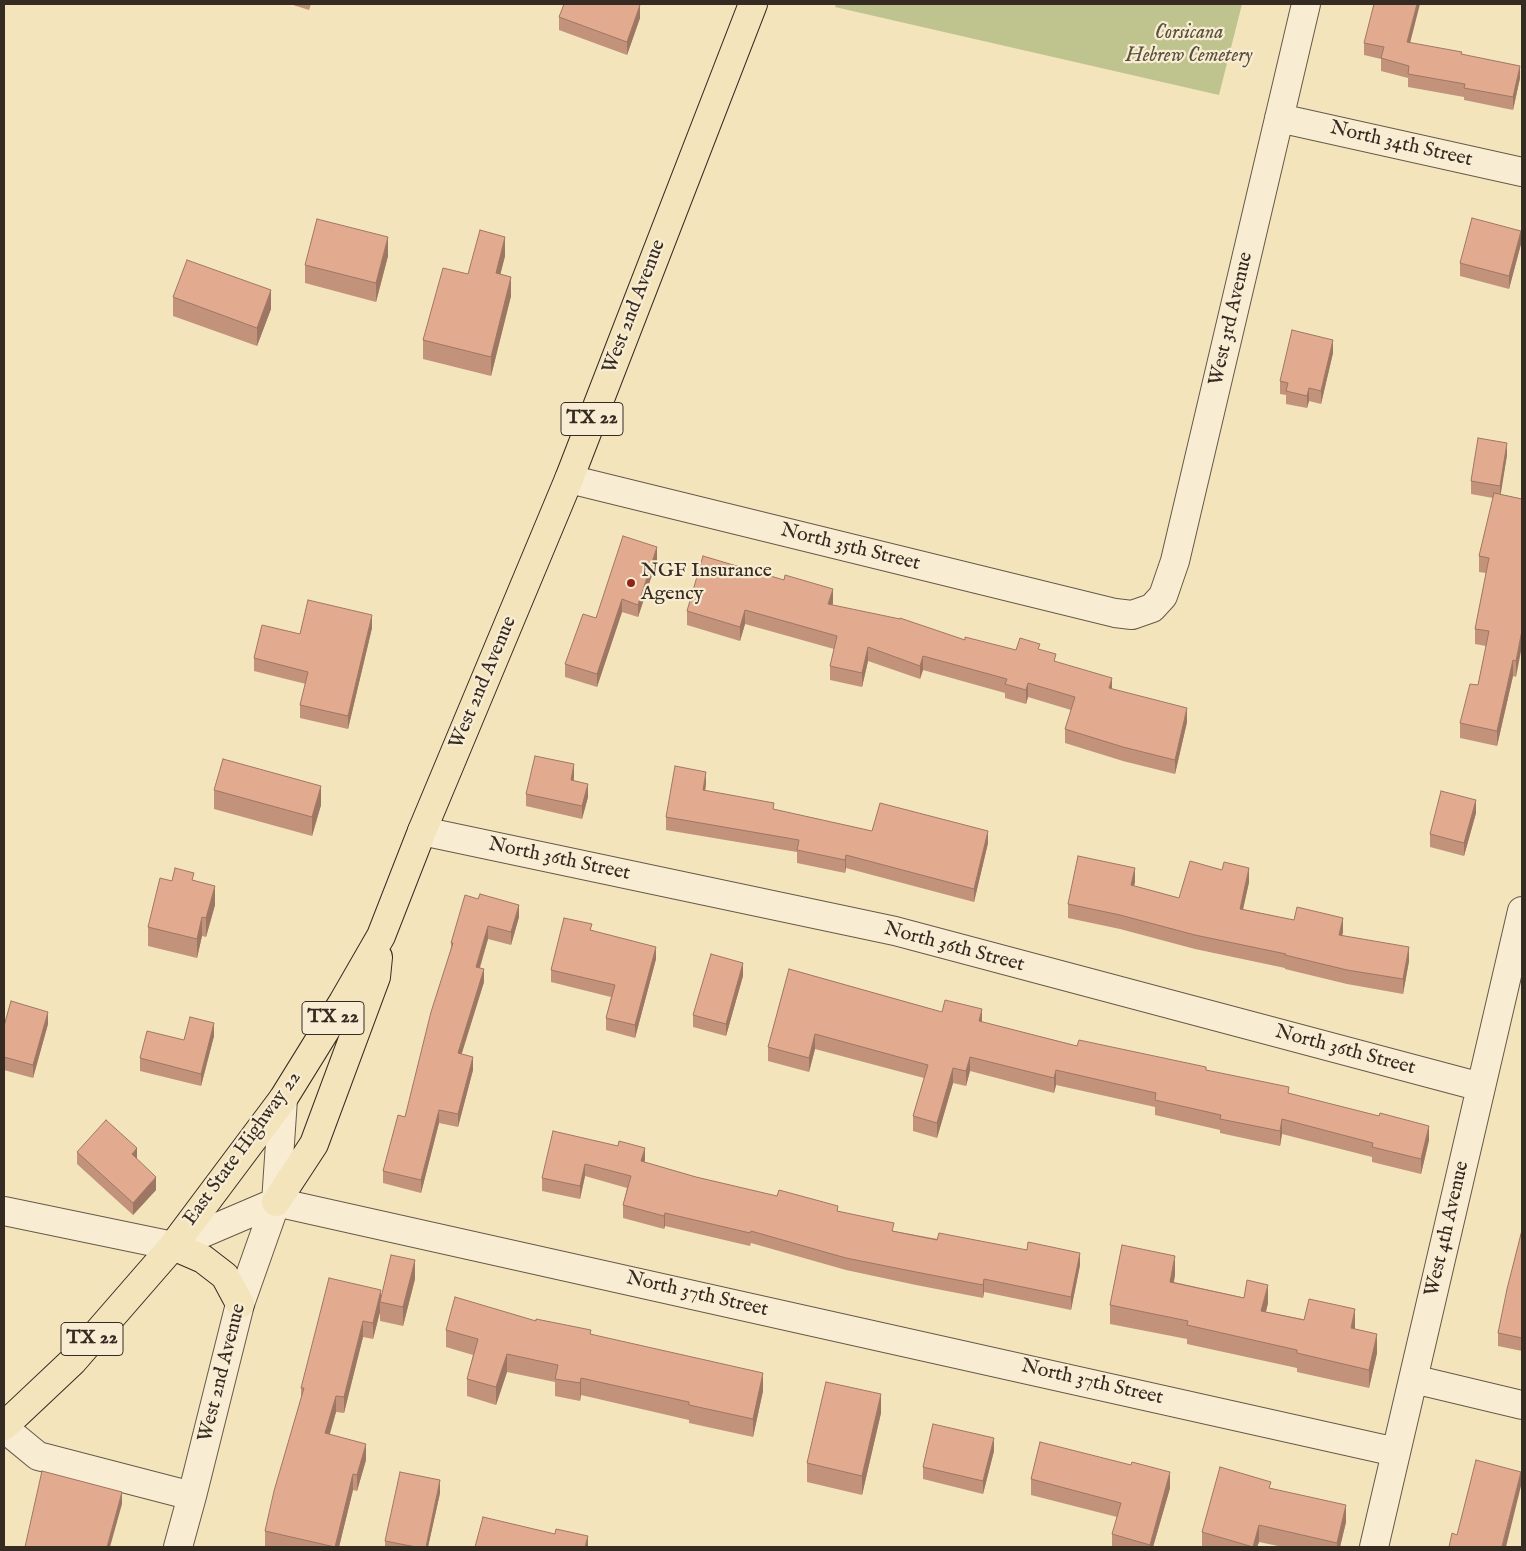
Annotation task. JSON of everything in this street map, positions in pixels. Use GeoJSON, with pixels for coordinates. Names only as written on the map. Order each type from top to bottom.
{"type":"FeatureCollection","features":[{"type":"Feature","properties":{"kind":"main road","name":"West 2nd Avenue"},"geometry":{"type":"LineString","coordinates":[[422,831],[569,478],[753,4]]}},
{"type":"Feature","properties":{"kind":"main road","name":"East State Highway 22"},"geometry":{"type":"LineString","coordinates":[[4,1427],[73,1362],[173,1246],[283,1099],[380,936],[422,831]]}},
{"type":"Feature","properties":{"kind":"main road"},"geometry":{"type":"LineString","coordinates":[[276,1202],[314,1144],[376,978],[380,936]]}},
{"type":"Feature","properties":{"kind":"main road"},"geometry":{"type":"LineString","coordinates":[[173,1246],[203,1259],[225,1276],[240,1304]]}},
{"type":"Feature","properties":{"kind":"street","name":"West 3rd Avenue"},"geometry":{"type":"LineString","coordinates":[[1132,615],[1152,608],[1163,596],[1175,561],[1306,4]]}},
{"type":"Feature","properties":{"kind":"street","name":"North 34th Street"},"geometry":{"type":"LineString","coordinates":[[1279,118],[1522,172]]}},
{"type":"Feature","properties":{"kind":"street","name":"North 35th Street"},"geometry":{"type":"LineString","coordinates":[[569,478],[1105,611],[1132,615]]}},
{"type":"Feature","properties":{"kind":"street","name":"North 36th Street"},"geometry":{"type":"LineString","coordinates":[[422,831],[894,931],[1481,1088]]}},
{"type":"Feature","properties":{"kind":"street","name":"West 4th Avenue"},"geometry":{"type":"LineString","coordinates":[[1374,1547],[1522,912]]}},
{"type":"Feature","properties":{"kind":"street","name":"West 2nd Avenue"},"geometry":{"type":"LineString","coordinates":[[178,1547],[240,1304],[276,1202],[283,1099]]}},
{"type":"Feature","properties":{"kind":"street"},"geometry":{"type":"LineString","coordinates":[[4,1211],[173,1246],[276,1202]]}},
{"type":"Feature","properties":{"kind":"street","name":"North 37th Street"},"geometry":{"type":"LineString","coordinates":[[276,1202],[1396,1452]]}},
{"type":"Feature","properties":{"kind":"street"},"geometry":{"type":"LineString","coordinates":[[1413,1378],[1522,1405]]}},
{"type":"Feature","properties":{"kind":"street"},"geometry":{"type":"LineString","coordinates":[[4,1427],[38,1456],[192,1496]]}},
{"type":"Feature","properties":{"kind":"green space","name":"Corsicana Hebrew Cemetery"},"geometry":{"type":"Polygon","coordinates":[[[836,4],[1242,4],[1219,95],[835,7],[836,4]]]}},
{"type":"Feature","properties":{"kind":"building"},"geometry":{"type":"Polygon","coordinates":[[[564,4],[640,5],[627,42],[559,17],[564,4]]]}},
{"type":"Feature","properties":{"kind":"building"},"geometry":{"type":"Polygon","coordinates":[[[1374,4],[1417,4],[1407,42],[1462,52],[1461,54],[1520,66],[1513,97],[1464,88],[1465,84],[1408,74],[1409,66],[1381,58],[1384,47],[1364,43],[1374,4]]]}},
{"type":"Feature","properties":{"kind":"building"},"geometry":{"type":"Polygon","coordinates":[[[1472,218],[1521,231],[1509,276],[1460,263],[1472,218]]]}},
{"type":"Feature","properties":{"kind":"building"},"geometry":{"type":"Polygon","coordinates":[[[317,219],[388,237],[376,283],[305,265],[317,219]]]}},
{"type":"Feature","properties":{"kind":"building"},"geometry":{"type":"Polygon","coordinates":[[[480,230],[505,237],[496,273],[511,277],[491,357],[423,340],[443,268],[468,274],[480,230]]]}},
{"type":"Feature","properties":{"kind":"building"},"geometry":{"type":"Polygon","coordinates":[[[187,260],[271,290],[257,328],[173,297],[187,260]]]}},
{"type":"Feature","properties":{"kind":"building"},"geometry":{"type":"Polygon","coordinates":[[[1292,330],[1333,340],[1321,391],[1309,388],[1307,396],[1286,391],[1288,383],[1280,381],[1292,330]]]}},
{"type":"Feature","properties":{"kind":"building"},"geometry":{"type":"Polygon","coordinates":[[[1478,438],[1507,443],[1500,486],[1471,481],[1478,438]]]}},
{"type":"Feature","properties":{"kind":"building"},"geometry":{"type":"Polygon","coordinates":[[[1494,493],[1522,499],[1522,630],[1516,661],[1513,660],[1497,731],[1460,723],[1470,684],[1478,685],[1489,631],[1475,629],[1489,558],[1479,556],[1494,493]]]}},
{"type":"Feature","properties":{"kind":"building"},"geometry":{"type":"Polygon","coordinates":[[[623,536],[657,547],[638,605],[622,599],[597,674],[565,664],[583,614],[596,618],[623,536]]]}},
{"type":"Feature","properties":{"kind":"building"},"geometry":{"type":"Polygon","coordinates":[[[703,556],[784,580],[785,575],[833,589],[828,604],[900,618],[965,640],[965,637],[1016,650],[1020,638],[1040,644],[1038,649],[1056,654],[1054,661],[1112,678],[1109,688],[1187,708],[1175,760],[1123,747],[1065,729],[1075,697],[1028,683],[1026,690],[1005,684],[1007,679],[923,656],[920,666],[868,647],[862,673],[830,666],[837,636],[745,610],[740,627],[687,611],[703,556]]]}},
{"type":"Feature","properties":{"kind":"building"},"geometry":{"type":"Polygon","coordinates":[[[308,600],[372,615],[348,716],[300,705],[308,672],[254,658],[262,625],[300,634],[308,600]]]}},
{"type":"Feature","properties":{"kind":"building"},"geometry":{"type":"Polygon","coordinates":[[[535,756],[574,764],[571,780],[588,784],[582,806],[526,794],[535,756]]]}},
{"type":"Feature","properties":{"kind":"building"},"geometry":{"type":"Polygon","coordinates":[[[223,759],[321,786],[312,817],[214,790],[223,759]]]}},
{"type":"Feature","properties":{"kind":"building"},"geometry":{"type":"Polygon","coordinates":[[[675,766],[706,772],[703,790],[774,803],[773,809],[872,831],[880,803],[988,831],[974,889],[846,855],[845,860],[797,850],[799,840],[666,817],[675,766]]]}},
{"type":"Feature","properties":{"kind":"building"},"geometry":{"type":"Polygon","coordinates":[[[1441,791],[1476,800],[1464,843],[1430,834],[1441,791]]]}},
{"type":"Feature","properties":{"kind":"building"},"geometry":{"type":"Polygon","coordinates":[[[1078,856],[1135,868],[1131,885],[1179,898],[1190,861],[1222,870],[1224,862],[1249,868],[1240,909],[1294,920],[1297,907],[1343,918],[1339,935],[1409,947],[1403,979],[1347,970],[1286,954],[1195,935],[1120,915],[1068,904],[1078,856]]]}},
{"type":"Feature","properties":{"kind":"building"},"geometry":{"type":"Polygon","coordinates":[[[175,868],[194,873],[192,880],[215,886],[206,918],[202,917],[197,939],[148,927],[160,878],[172,881],[175,868]]]}},
{"type":"Feature","properties":{"kind":"building"},"geometry":{"type":"Polygon","coordinates":[[[480,894],[519,905],[511,932],[488,926],[476,967],[484,969],[458,1053],[473,1057],[458,1114],[439,1110],[421,1180],[383,1171],[398,1115],[405,1117],[431,1012],[453,943],[451,943],[465,895],[478,899],[480,894]]]}},
{"type":"Feature","properties":{"kind":"building"},"geometry":{"type":"Polygon","coordinates":[[[564,918],[592,924],[590,930],[656,947],[635,1025],[606,1018],[615,985],[551,970],[564,918]]]}},
{"type":"Feature","properties":{"kind":"building"},"geometry":{"type":"Polygon","coordinates":[[[711,954],[743,963],[726,1024],[693,1015],[711,954]]]}},
{"type":"Feature","properties":{"kind":"building"},"geometry":{"type":"Polygon","coordinates":[[[789,969],[942,1012],[945,1000],[982,1009],[979,1021],[1077,1046],[1079,1040],[1206,1067],[1206,1070],[1289,1087],[1288,1093],[1379,1116],[1380,1113],[1429,1126],[1421,1159],[1372,1147],[1373,1143],[1282,1119],[1280,1131],[1220,1119],[1221,1115],[1155,1100],[1156,1093],[1056,1070],[1054,1078],[970,1057],[966,1071],[953,1068],[937,1123],[913,1116],[928,1065],[815,1034],[809,1058],[768,1047],[789,969]]]}},
{"type":"Feature","properties":{"kind":"building"},"geometry":{"type":"Polygon","coordinates":[[[11,1001],[48,1012],[33,1065],[4,1057],[4,1026],[11,1001]]]}},
{"type":"Feature","properties":{"kind":"building"},"geometry":{"type":"Polygon","coordinates":[[[190,1017],[214,1023],[201,1074],[140,1058],[147,1031],[184,1040],[190,1017]]]}},
{"type":"Feature","properties":{"kind":"building"},"geometry":{"type":"Polygon","coordinates":[[[106,1120],[137,1148],[132,1154],[156,1177],[133,1203],[77,1152],[106,1120]]]}},
{"type":"Feature","properties":{"kind":"building"},"geometry":{"type":"Polygon","coordinates":[[[553,1131],[618,1146],[619,1141],[645,1148],[641,1161],[696,1177],[777,1196],[779,1190],[838,1206],[837,1211],[894,1223],[892,1231],[937,1240],[939,1233],[1027,1250],[1028,1242],[1080,1253],[1071,1297],[984,1279],[983,1285],[846,1258],[751,1231],[750,1233],[665,1213],[664,1216],[623,1205],[631,1176],[585,1164],[580,1186],[542,1178],[553,1131]]]}},
{"type":"Feature","properties":{"kind":"building"},"geometry":{"type":"Polygon","coordinates":[[[1522,1230],[1522,1338],[1498,1333],[1522,1230]]]}},
{"type":"Feature","properties":{"kind":"building"},"geometry":{"type":"Polygon","coordinates":[[[1122,1245],[1175,1256],[1170,1282],[1244,1298],[1247,1280],[1268,1285],[1261,1311],[1304,1320],[1309,1299],[1355,1309],[1351,1328],[1377,1334],[1369,1370],[1297,1353],[1297,1350],[1187,1325],[1188,1321],[1110,1305],[1122,1245]]]}},
{"type":"Feature","properties":{"kind":"building"},"geometry":{"type":"Polygon","coordinates":[[[391,1255],[415,1260],[403,1307],[380,1302],[391,1255]]]}},
{"type":"Feature","properties":{"kind":"building"},"geometry":{"type":"Polygon","coordinates":[[[329,1278],[381,1290],[373,1323],[363,1321],[344,1397],[336,1396],[325,1433],[366,1444],[357,1475],[353,1474],[335,1547],[265,1531],[274,1491],[304,1388],[301,1388],[329,1278]]]}},
{"type":"Feature","properties":{"kind":"building"},"geometry":{"type":"Polygon","coordinates":[[[455,1297],[536,1321],[536,1319],[591,1330],[590,1334],[763,1373],[753,1419],[689,1405],[689,1402],[581,1378],[580,1383],[555,1379],[558,1365],[507,1354],[496,1387],[467,1379],[478,1339],[446,1330],[455,1297]]]}},
{"type":"Feature","properties":{"kind":"building"},"geometry":{"type":"Polygon","coordinates":[[[826,1382],[881,1394],[862,1476],[807,1463],[826,1382]]]}},
{"type":"Feature","properties":{"kind":"building"},"geometry":{"type":"Polygon","coordinates":[[[933,1424],[994,1438],[983,1481],[923,1467],[933,1424]]]}},
{"type":"Feature","properties":{"kind":"building"},"geometry":{"type":"Polygon","coordinates":[[[1040,1442],[1131,1465],[1132,1462],[1170,1472],[1150,1545],[1112,1534],[1121,1503],[1031,1479],[1040,1442]]]}},
{"type":"Feature","properties":{"kind":"building"},"geometry":{"type":"Polygon","coordinates":[[[1476,1460],[1521,1472],[1502,1546],[1505,1547],[1449,1547],[1452,1533],[1457,1535],[1476,1460]]]}},
{"type":"Feature","properties":{"kind":"building"},"geometry":{"type":"Polygon","coordinates":[[[1220,1467],[1271,1482],[1269,1488],[1346,1505],[1337,1543],[1259,1525],[1253,1547],[1202,1532],[1220,1467]]]}},
{"type":"Feature","properties":{"kind":"building"},"geometry":{"type":"Polygon","coordinates":[[[42,1471],[122,1492],[107,1547],[25,1547],[42,1471]]]}},
{"type":"Feature","properties":{"kind":"building"},"geometry":{"type":"Polygon","coordinates":[[[400,1472],[440,1480],[426,1547],[385,1541],[400,1472]]]}},
{"type":"Feature","properties":{"kind":"building"},"geometry":{"type":"Polygon","coordinates":[[[483,1517],[555,1534],[556,1529],[588,1536],[585,1547],[475,1547],[483,1517]]]}},
{"type":"Feature","properties":{"kind":"place","name":"NGF Insurance Agency"},"geometry":{"type":"Point","coordinates":[631,583]}}]}
